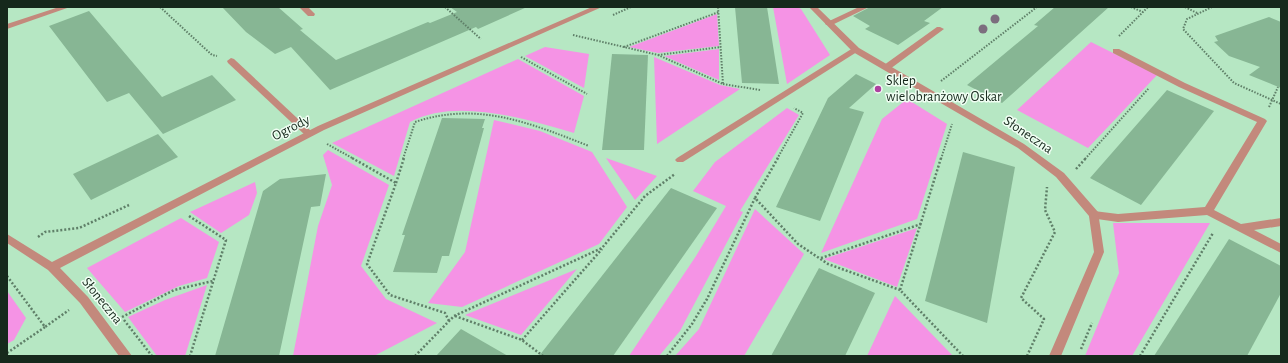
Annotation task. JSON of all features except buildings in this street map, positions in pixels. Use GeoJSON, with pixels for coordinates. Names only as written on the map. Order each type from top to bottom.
{"type":"FeatureCollection","features":[{"type":"Feature","properties":{"kind":"street"},"geometry":{"type":"LineString","coordinates":[[7,27],[66,7]]}},
{"type":"Feature","properties":{"kind":"street"},"geometry":{"type":"LineString","coordinates":[[303,7],[311,14]]}},
{"type":"Feature","properties":{"kind":"street","name":"Ogrody"},"geometry":{"type":"LineString","coordinates":[[52,267],[309,134],[598,7]]}},
{"type":"Feature","properties":{"kind":"street","name":"Słoneczna"},"geometry":{"type":"LineString","coordinates":[[813,7],[856,50],[887,66],[1021,146],[1060,175],[1094,215]]}},
{"type":"Feature","properties":{"kind":"street"},"geometry":{"type":"LineString","coordinates":[[829,23],[865,7]]}},
{"type":"Feature","properties":{"kind":"street"},"geometry":{"type":"LineString","coordinates":[[887,66],[940,29]]}},
{"type":"Feature","properties":{"kind":"street"},"geometry":{"type":"LineString","coordinates":[[680,160],[856,50]]}},
{"type":"Feature","properties":{"kind":"street"},"geometry":{"type":"LineString","coordinates":[[1116,50],[1163,75],[1262,121],[1208,211]]}},
{"type":"Feature","properties":{"kind":"street"},"geometry":{"type":"LineString","coordinates":[[231,61],[309,134]]}},
{"type":"Feature","properties":{"kind":"street"},"geometry":{"type":"LineString","coordinates":[[1055,356],[1099,252],[1094,215],[1118,218],[1208,211],[1281,249]]}},
{"type":"Feature","properties":{"kind":"street"},"geometry":{"type":"LineString","coordinates":[[1239,228],[1281,222]]}},
{"type":"Feature","properties":{"kind":"street"},"geometry":{"type":"LineString","coordinates":[[7,238],[52,267]]}},
{"type":"Feature","properties":{"kind":"street","name":"Słoneczna"},"geometry":{"type":"LineString","coordinates":[[52,267],[84,300],[126,356]]}},
{"type":"Feature","properties":{"kind":"path"},"geometry":{"type":"LineString","coordinates":[[160,7],[212,55],[231,61]]}},
{"type":"Feature","properties":{"kind":"path"},"geometry":{"type":"LineString","coordinates":[[445,7],[485,42]]}},
{"type":"Feature","properties":{"kind":"path"},"geometry":{"type":"LineString","coordinates":[[718,7],[724,84]]}},
{"type":"Feature","properties":{"kind":"path"},"geometry":{"type":"LineString","coordinates":[[927,90],[1037,7]]}},
{"type":"Feature","properties":{"kind":"path"},"geometry":{"type":"LineString","coordinates":[[1131,7],[1143,12]]}},
{"type":"Feature","properties":{"kind":"path"},"geometry":{"type":"LineString","coordinates":[[1116,50],[1113,45],[1121,33],[1148,7]]}},
{"type":"Feature","properties":{"kind":"path"},"geometry":{"type":"LineString","coordinates":[[1185,7],[1197,14]]}},
{"type":"Feature","properties":{"kind":"path"},"geometry":{"type":"LineString","coordinates":[[1212,7],[1187,19],[1183,29],[1234,83],[1271,101],[1281,104]]}},
{"type":"Feature","properties":{"kind":"path"},"geometry":{"type":"LineString","coordinates":[[624,47],[719,12]]}},
{"type":"Feature","properties":{"kind":"path"},"geometry":{"type":"LineString","coordinates":[[569,34],[658,55],[724,84],[762,91]]}},
{"type":"Feature","properties":{"kind":"path"},"geometry":{"type":"LineString","coordinates":[[658,55],[721,47]]}},
{"type":"Feature","properties":{"kind":"path"},"geometry":{"type":"LineString","coordinates":[[518,56],[587,94]]}},
{"type":"Feature","properties":{"kind":"path"},"geometry":{"type":"LineString","coordinates":[[1072,174],[1135,102],[1163,75]]}},
{"type":"Feature","properties":{"kind":"path"},"geometry":{"type":"LineString","coordinates":[[1269,106],[1278,87]]}},
{"type":"Feature","properties":{"kind":"path"},"geometry":{"type":"LineString","coordinates":[[667,356],[692,324],[707,299],[755,198],[803,113],[792,107]]}},
{"type":"Feature","properties":{"kind":"path"},"geometry":{"type":"LineString","coordinates":[[449,321],[446,313],[390,295],[367,264],[396,183],[415,122],[451,113],[475,112],[520,121],[589,146]]}},
{"type":"Feature","properties":{"kind":"path"},"geometry":{"type":"LineString","coordinates":[[946,119],[958,127]]}},
{"type":"Feature","properties":{"kind":"path"},"geometry":{"type":"LineString","coordinates":[[900,290],[952,123]]}},
{"type":"Feature","properties":{"kind":"path"},"geometry":{"type":"LineString","coordinates":[[325,143],[396,183]]}},
{"type":"Feature","properties":{"kind":"path"},"geometry":{"type":"LineString","coordinates":[[522,340],[645,196],[676,174]]}},
{"type":"Feature","properties":{"kind":"path"},"geometry":{"type":"LineString","coordinates":[[1027,356],[1044,319],[1021,298],[1055,232],[1045,210],[1047,184]]}},
{"type":"Feature","properties":{"kind":"path"},"geometry":{"type":"LineString","coordinates":[[755,198],[798,244],[820,259],[828,264],[900,290],[963,356]]}},
{"type":"Feature","properties":{"kind":"path"},"geometry":{"type":"LineString","coordinates":[[22,248],[45,232],[79,228],[135,202]]}},
{"type":"Feature","properties":{"kind":"path"},"geometry":{"type":"LineString","coordinates":[[188,216],[226,240],[190,356]]}},
{"type":"Feature","properties":{"kind":"path"},"geometry":{"type":"LineString","coordinates":[[1140,356],[1221,218]]}},
{"type":"Feature","properties":{"kind":"path"},"geometry":{"type":"LineString","coordinates":[[820,259],[921,224]]}},
{"type":"Feature","properties":{"kind":"path"},"geometry":{"type":"LineString","coordinates":[[415,356],[454,316],[602,248]]}},
{"type":"Feature","properties":{"kind":"path"},"geometry":{"type":"LineString","coordinates":[[7,276],[45,327]]}},
{"type":"Feature","properties":{"kind":"path"},"geometry":{"type":"LineString","coordinates":[[122,317],[174,290],[213,282]]}},
{"type":"Feature","properties":{"kind":"path"},"geometry":{"type":"LineString","coordinates":[[7,353],[84,300]]}},
{"type":"Feature","properties":{"kind":"path"},"geometry":{"type":"LineString","coordinates":[[454,316],[486,326],[522,340],[543,356]]}},
{"type":"Feature","properties":{"kind":"shaded area"},"geometry":{"type":"Polygon","coordinates":[[[773,7],[797,7],[801,9],[830,55],[787,84],[773,7]]]}},
{"type":"Feature","properties":{"kind":"shaded area"},"geometry":{"type":"Polygon","coordinates":[[[717,14],[719,46],[658,53],[629,47],[717,14]]]}},
{"type":"Feature","properties":{"kind":"shaded area"},"geometry":{"type":"Polygon","coordinates":[[[1091,42],[1157,75],[1088,148],[1017,110],[1091,42]]]}},
{"type":"Feature","properties":{"kind":"shaded area"},"geometry":{"type":"Polygon","coordinates":[[[545,47],[589,54],[584,88],[525,56],[545,47]]]}},
{"type":"Feature","properties":{"kind":"shaded area"},"geometry":{"type":"Polygon","coordinates":[[[719,49],[719,80],[664,56],[719,49]]]}},
{"type":"Feature","properties":{"kind":"shaded area"},"geometry":{"type":"Polygon","coordinates":[[[654,57],[720,85],[740,89],[657,144],[654,57]]]}},
{"type":"Feature","properties":{"kind":"shaded area"},"geometry":{"type":"Polygon","coordinates":[[[518,59],[584,96],[574,133],[535,122],[491,113],[448,111],[428,115],[410,122],[394,176],[332,143],[518,59]]]}},
{"type":"Feature","properties":{"kind":"shaded area"},"geometry":{"type":"Polygon","coordinates":[[[907,99],[947,124],[917,219],[821,253],[882,119],[907,99]]]}},
{"type":"Feature","properties":{"kind":"shaded area"},"geometry":{"type":"Polygon","coordinates":[[[787,108],[799,115],[740,211],[743,212],[680,331],[659,356],[629,356],[696,256],[726,206],[693,191],[715,162],[787,108]]]}},
{"type":"Feature","properties":{"kind":"shaded area"},"geometry":{"type":"Polygon","coordinates":[[[494,120],[540,131],[592,152],[627,207],[599,244],[462,307],[428,303],[465,252],[494,120]]]}},
{"type":"Feature","properties":{"kind":"shaded area"},"geometry":{"type":"Polygon","coordinates":[[[328,150],[389,185],[361,266],[386,299],[437,323],[374,356],[293,356],[318,226],[332,185],[323,155],[328,150]]]}},
{"type":"Feature","properties":{"kind":"shaded area"},"geometry":{"type":"Polygon","coordinates":[[[606,158],[657,176],[635,200],[606,158]]]}},
{"type":"Feature","properties":{"kind":"shaded area"},"geometry":{"type":"Polygon","coordinates":[[[255,182],[257,193],[249,215],[221,233],[190,212],[255,182]]]}},
{"type":"Feature","properties":{"kind":"shaded area"},"geometry":{"type":"Polygon","coordinates":[[[755,209],[804,254],[744,356],[675,356],[699,329],[755,209]]]}},
{"type":"Feature","properties":{"kind":"shaded area"},"geometry":{"type":"Polygon","coordinates":[[[181,218],[219,242],[207,278],[179,286],[125,312],[87,268],[181,218]]]}},
{"type":"Feature","properties":{"kind":"shaded area"},"geometry":{"type":"Polygon","coordinates":[[[1113,223],[1210,223],[1132,356],[1085,356],[1119,273],[1113,223]]]}},
{"type":"Feature","properties":{"kind":"shaded area"},"geometry":{"type":"Polygon","coordinates":[[[917,228],[897,287],[824,259],[917,228]]]}},
{"type":"Feature","properties":{"kind":"shaded area"},"geometry":{"type":"Polygon","coordinates":[[[577,269],[521,335],[465,315],[577,269]]]}},
{"type":"Feature","properties":{"kind":"shaded area"},"geometry":{"type":"Polygon","coordinates":[[[207,285],[185,356],[157,356],[128,317],[165,300],[207,285]]]}},
{"type":"Feature","properties":{"kind":"shaded area"},"geometry":{"type":"Polygon","coordinates":[[[7,291],[26,318],[14,340],[7,344],[7,291]]]}},
{"type":"Feature","properties":{"kind":"shaded area"},"geometry":{"type":"Polygon","coordinates":[[[895,296],[953,356],[867,356],[895,296]]]}},
{"type":"Feature","properties":{"kind":"place","name":"Sklep wielobranżowy Oskar"},"geometry":{"type":"Point","coordinates":[878,89]}}]}
